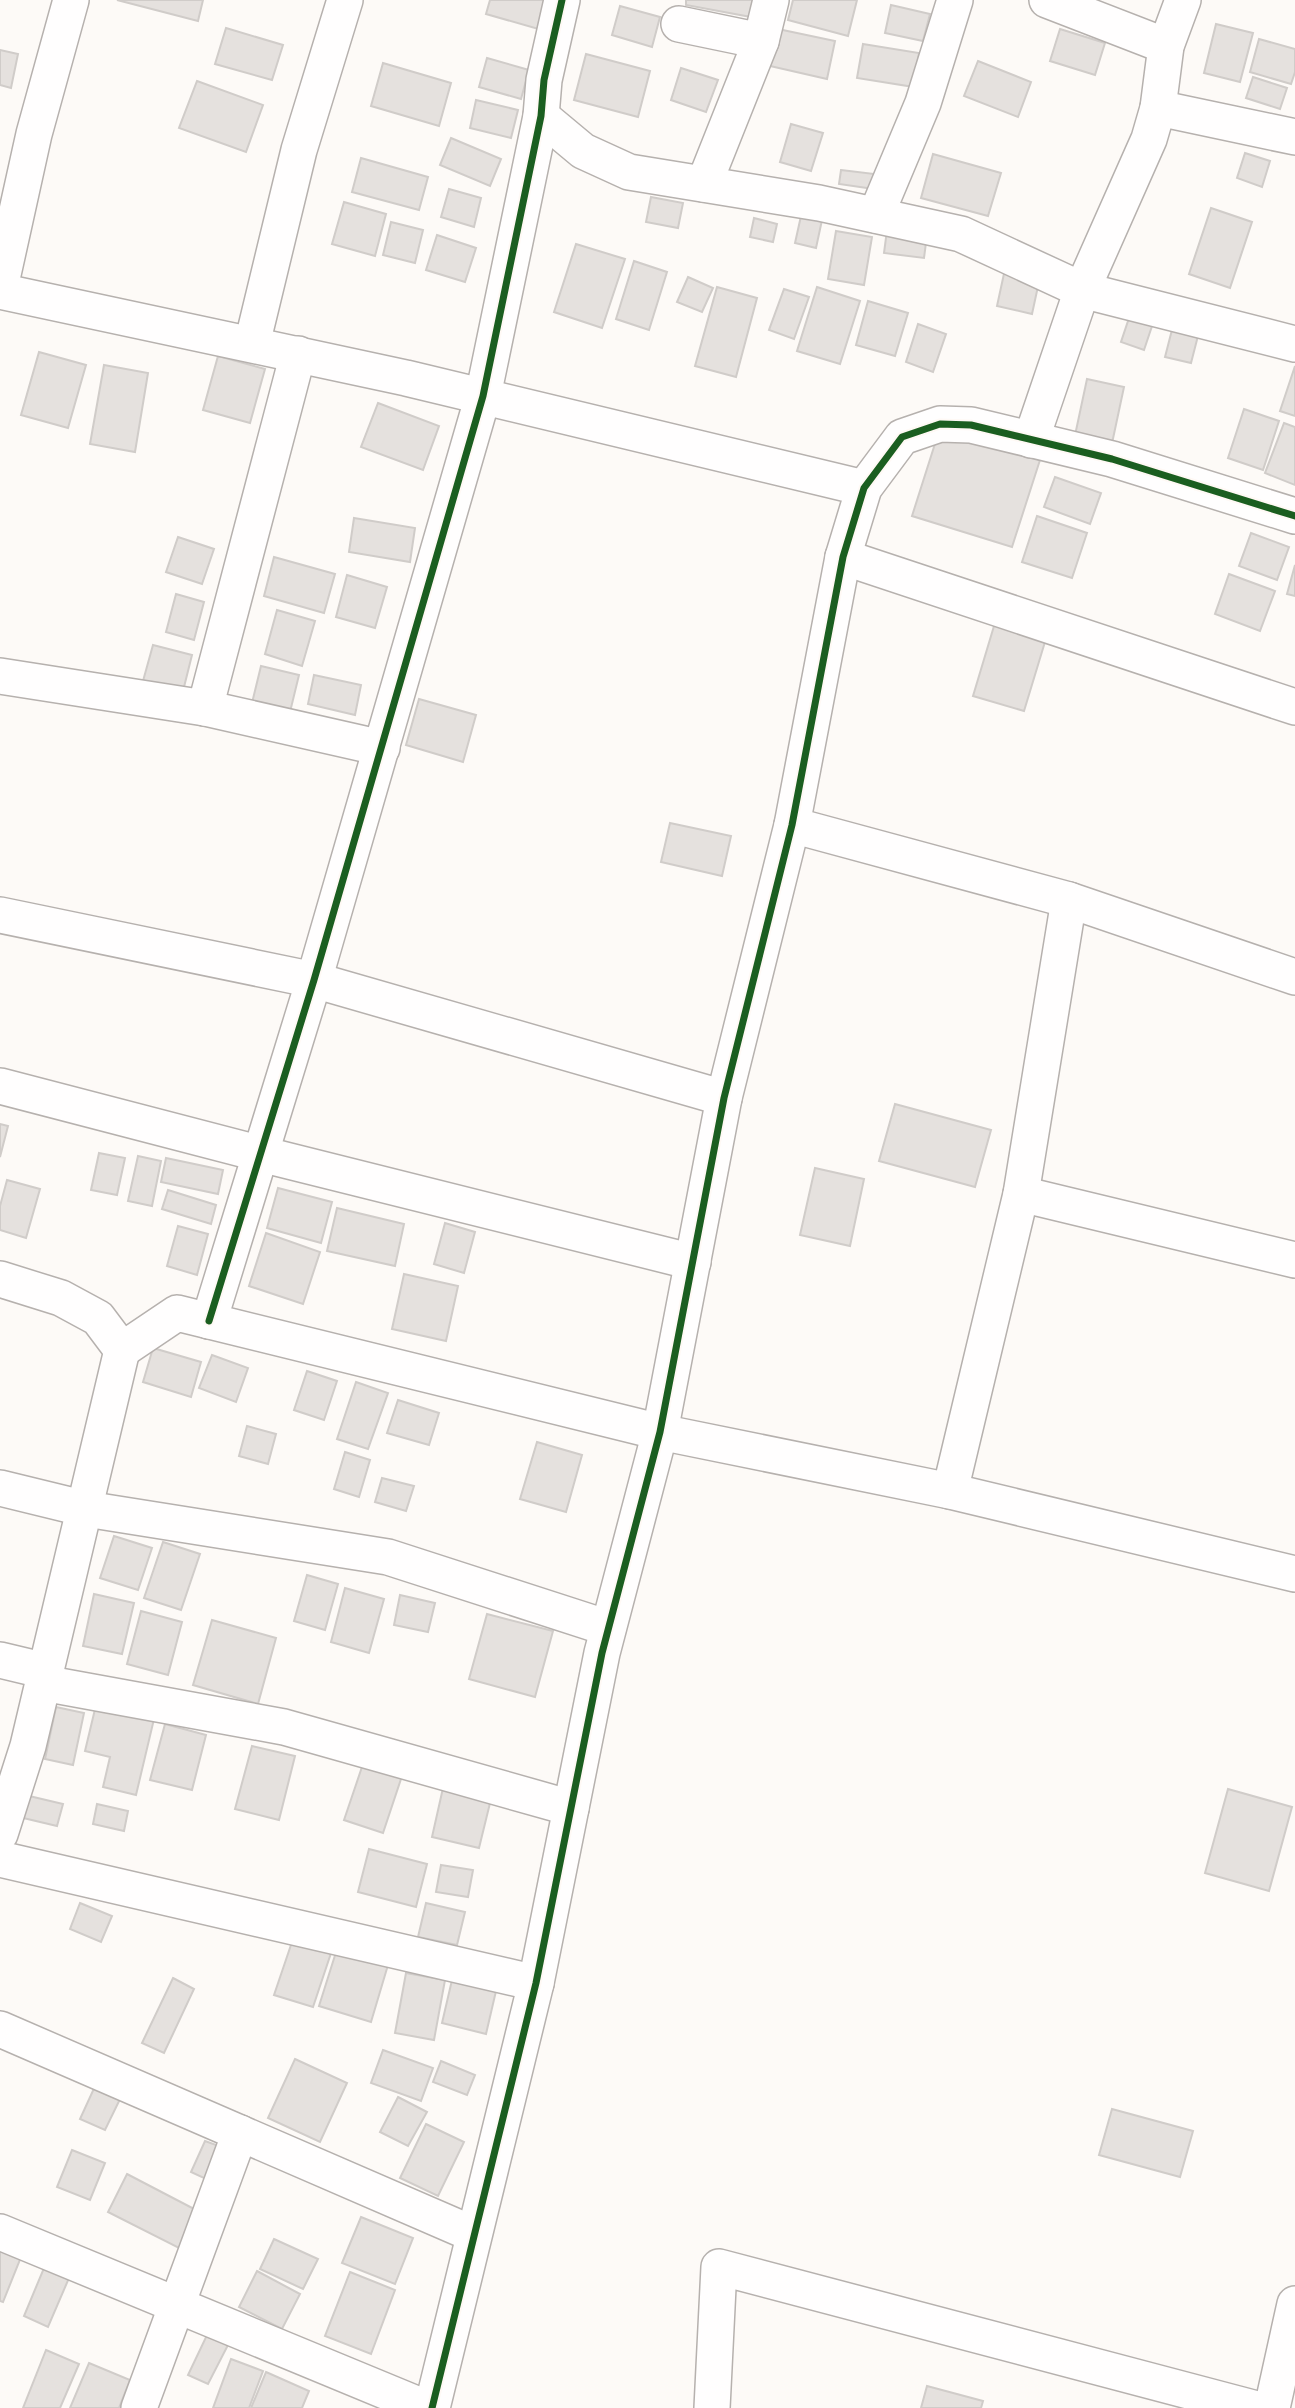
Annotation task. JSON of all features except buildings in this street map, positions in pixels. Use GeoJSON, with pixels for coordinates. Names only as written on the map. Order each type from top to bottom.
{"type":"FeatureCollection","features":[{"type":"Feature","properties":{"kind":"street"},"geometry":{"type":"LineString","coordinates":[[71,0],[34,134],[0,290],[483,396],[864,488]]}},
{"type":"Feature","properties":{"kind":"street"},"geometry":{"type":"LineString","coordinates":[[252,344],[299,150],[345,0]]}},
{"type":"Feature","properties":{"kind":"street"},"geometry":{"type":"LineString","coordinates":[[209,1321],[314,980],[483,396],[541,116],[544,80],[562,0]]}},
{"type":"Feature","properties":{"kind":"street"},"geometry":{"type":"LineString","coordinates":[[704,184],[761,41],[771,0]]}},
{"type":"Feature","properties":{"kind":"street"},"geometry":{"type":"LineString","coordinates":[[876,215],[923,103],[955,0]]}},
{"type":"Feature","properties":{"kind":"street"},"geometry":{"type":"LineString","coordinates":[[1047,0],[1166,46]]}},
{"type":"Feature","properties":{"kind":"street"},"geometry":{"type":"LineString","coordinates":[[1031,440],[1082,290],[1149,139],[1158,108],[1166,46],[1183,0]]}},
{"type":"Feature","properties":{"kind":"street"},"geometry":{"type":"LineString","coordinates":[[679,24],[761,41]]}},
{"type":"Feature","properties":{"kind":"street"},"geometry":{"type":"LineString","coordinates":[[1158,108],[1295,137]]}},
{"type":"Feature","properties":{"kind":"street"},"geometry":{"type":"LineString","coordinates":[[541,116],[583,151],[629,172],[819,203],[961,234],[1082,290],[1295,344]]}},
{"type":"Feature","properties":{"kind":"street"},"geometry":{"type":"LineString","coordinates":[[205,708],[298,354]]}},
{"type":"Feature","properties":{"kind":"street"},"geometry":{"type":"LineString","coordinates":[[432,2408],[536,1983],[608,1628],[660,1432],[724,1098],[792,825],[843,557],[864,488],[902,436],[940,424],[971,425],[1112,459],[1295,516]]}},
{"type":"Feature","properties":{"kind":"street"},"geometry":{"type":"LineString","coordinates":[[843,557],[1295,707]]}},
{"type":"Feature","properties":{"kind":"street"},"geometry":{"type":"LineString","coordinates":[[0,676],[205,708],[382,748]]}},
{"type":"Feature","properties":{"kind":"street"},"geometry":{"type":"LineString","coordinates":[[792,825],[1069,900],[1295,977]]}},
{"type":"Feature","properties":{"kind":"street"},"geometry":{"type":"LineString","coordinates":[[950,1491],[1021,1194],[1069,900]]}},
{"type":"Feature","properties":{"kind":"street"},"geometry":{"type":"LineString","coordinates":[[0,915],[314,980],[724,1098]]}},
{"type":"Feature","properties":{"kind":"street"},"geometry":{"type":"LineString","coordinates":[[0,1086],[693,1262]]}},
{"type":"Feature","properties":{"kind":"street"},"geometry":{"type":"LineString","coordinates":[[1021,1194],[1295,1260]]}},
{"type":"Feature","properties":{"kind":"street"},"geometry":{"type":"LineString","coordinates":[[0,1279],[61,1298],[98,1318],[122,1350]]}},
{"type":"Feature","properties":{"kind":"street"},"geometry":{"type":"LineString","coordinates":[[0,1834],[28,1745],[122,1350],[177,1313],[660,1432],[950,1491],[1295,1574]]}},
{"type":"Feature","properties":{"kind":"street"},"geometry":{"type":"LineString","coordinates":[[0,1488],[86,1509],[388,1557],[608,1628]]}},
{"type":"Feature","properties":{"kind":"street"},"geometry":{"type":"LineString","coordinates":[[0,1660],[45,1677],[284,1727],[571,1808]]}},
{"type":"Feature","properties":{"kind":"street"},"geometry":{"type":"LineString","coordinates":[[0,1859],[536,1983]]}},
{"type":"Feature","properties":{"kind":"street"},"geometry":{"type":"LineString","coordinates":[[0,2029],[473,2234]]}},
{"type":"Feature","properties":{"kind":"street"},"geometry":{"type":"LineString","coordinates":[[139,2408],[240,2133]]}},
{"type":"Feature","properties":{"kind":"street"},"geometry":{"type":"LineString","coordinates":[[0,2232],[426,2408]]}},
{"type":"Feature","properties":{"kind":"street"},"geometry":{"type":"LineString","coordinates":[[712,2408],[719,2267],[1253,2408]]}},
{"type":"Feature","properties":{"kind":"street"},"geometry":{"type":"LineString","coordinates":[[1272,2408],[1295,2304]]}},
{"type":"Feature","properties":{"kind":"cycle path"},"geometry":{"type":"LineString","coordinates":[[209,1321],[314,980],[483,396],[541,116],[544,80],[562,0]]}},
{"type":"Feature","properties":{"kind":"cycle path"},"geometry":{"type":"LineString","coordinates":[[432,2408],[536,1983],[602,1653],[660,1432],[724,1098],[792,825],[843,557],[864,488],[902,437],[940,424],[971,425],[1112,459],[1295,516]]}}]}
